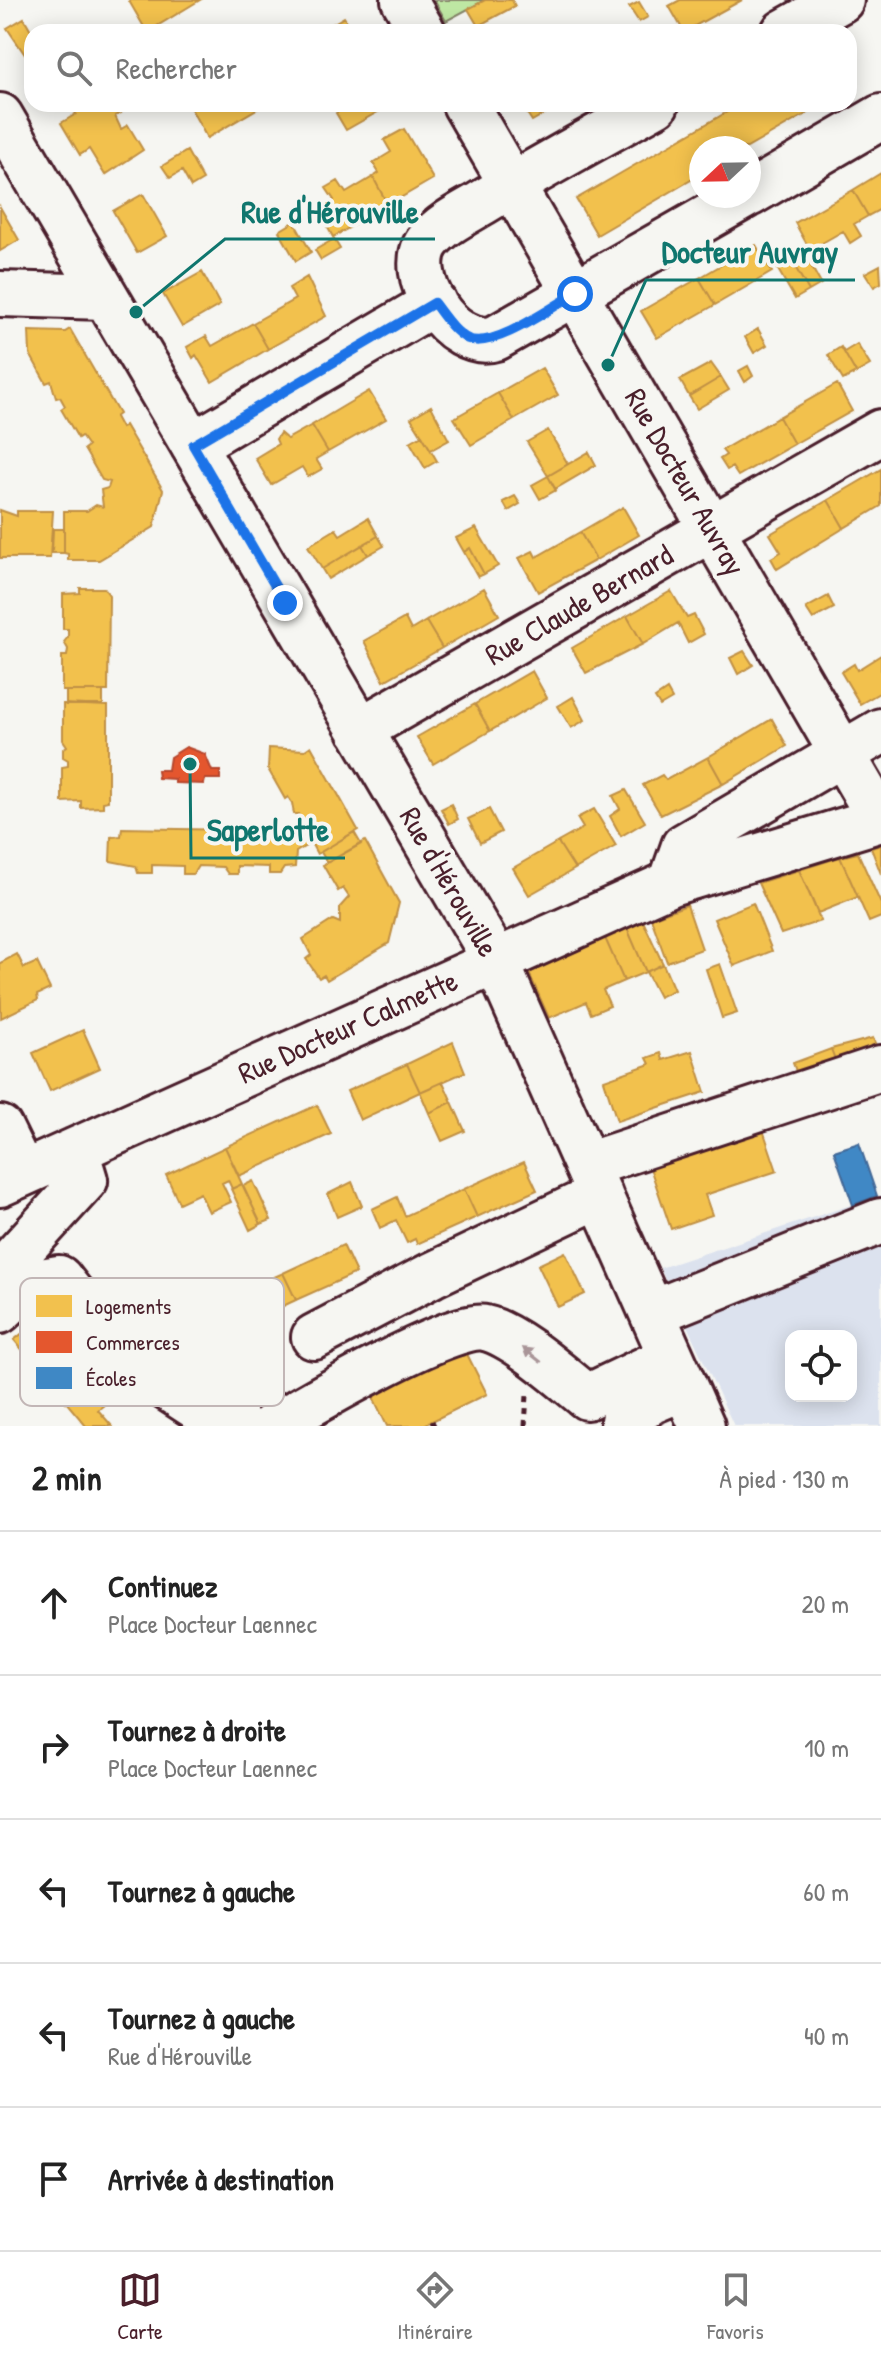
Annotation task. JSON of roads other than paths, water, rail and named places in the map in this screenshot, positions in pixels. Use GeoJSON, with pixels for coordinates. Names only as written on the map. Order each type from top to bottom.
{"type":"FeatureCollection","features":[{"type":"Feature","properties":{"kind":"street"},"geometry":{"type":"LineString","coordinates":[[404,0],[418,24]]}},
{"type":"Feature","properties":{"kind":"street"},"geometry":{"type":"LineString","coordinates":[[798,24],[841,0]]}},
{"type":"Feature","properties":{"kind":"street","name":"Rue Docteur Auvray"},"geometry":{"type":"LineString","coordinates":[[470,112],[881,819]]}},
{"type":"Feature","properties":{"kind":"street"},"geometry":{"type":"LineString","coordinates":[[642,112],[455,219],[425,246],[420,261],[434,303],[453,328],[468,339],[482,343],[496,338],[724,208]]}},
{"type":"Feature","properties":{"kind":"street","name":"Rue d'Hérouville"},"geometry":{"type":"LineString","coordinates":[[0,116],[496,961],[686,1390]]}},
{"type":"Feature","properties":{"kind":"street"},"geometry":{"type":"LineString","coordinates":[[761,187],[881,117]]}},
{"type":"Feature","properties":{"kind":"street"},"geometry":{"type":"LineString","coordinates":[[0,294],[106,297]]}},
{"type":"Feature","properties":{"kind":"street"},"geometry":{"type":"LineString","coordinates":[[193,445],[434,303]]}},
{"type":"Feature","properties":{"kind":"street","name":"Rue Claude Bernard"},"geometry":{"type":"LineString","coordinates":[[360,730],[881,432]]}},
{"type":"Feature","properties":{"kind":"street"},"geometry":{"type":"LineString","coordinates":[[671,883],[684,846],[881,731]]}},
{"type":"Feature","properties":{"kind":"street","name":"Rue Docteur Calmette"},"geometry":{"type":"LineString","coordinates":[[11,1179],[671,883],[881,819]]}},
{"type":"Feature","properties":{"kind":"street"},"geometry":{"type":"LineString","coordinates":[[314,1337],[432,1275],[594,1180],[881,1068]]}},
{"type":"Feature","properties":{"kind":"street"},"geometry":{"type":"LineString","coordinates":[[0,1128],[11,1179]]}},
{"type":"Feature","properties":{"kind":"street"},"geometry":{"type":"LineString","coordinates":[[0,1273],[85,1180],[76,1150]]}},
{"type":"Feature","properties":{"kind":"street"},"geometry":{"type":"LineString","coordinates":[[652,1313],[881,1221]]}},
{"type":"Feature","properties":{"kind":"street"},"geometry":{"type":"LineString","coordinates":[[0,1311],[20,1292]]}},
{"type":"Feature","properties":{"kind":"street"},"geometry":{"type":"LineString","coordinates":[[273,1426],[447,1334],[482,1326],[509,1336],[624,1424],[652,1401],[686,1390]]}},
{"type":"Feature","properties":{"kind":"street"},"geometry":{"type":"LineString","coordinates":[[587,1397],[686,1390]]}},
{"type":"Feature","properties":{"kind":"street"},"geometry":{"type":"LineString","coordinates":[[195,1406],[215,1419],[241,1426]]}},
{"type":"Feature","properties":{"kind":"place","name":"Rue d'Hérouville"},"geometry":{"type":"Point","coordinates":[136,312]}},
{"type":"Feature","properties":{"kind":"place","name":"Docteur Auvray"},"geometry":{"type":"Point","coordinates":[608,365]}},
{"type":"Feature","properties":{"kind":"place","name":"Saperlotte"},"geometry":{"type":"Point","coordinates":[190,764]}}]}
